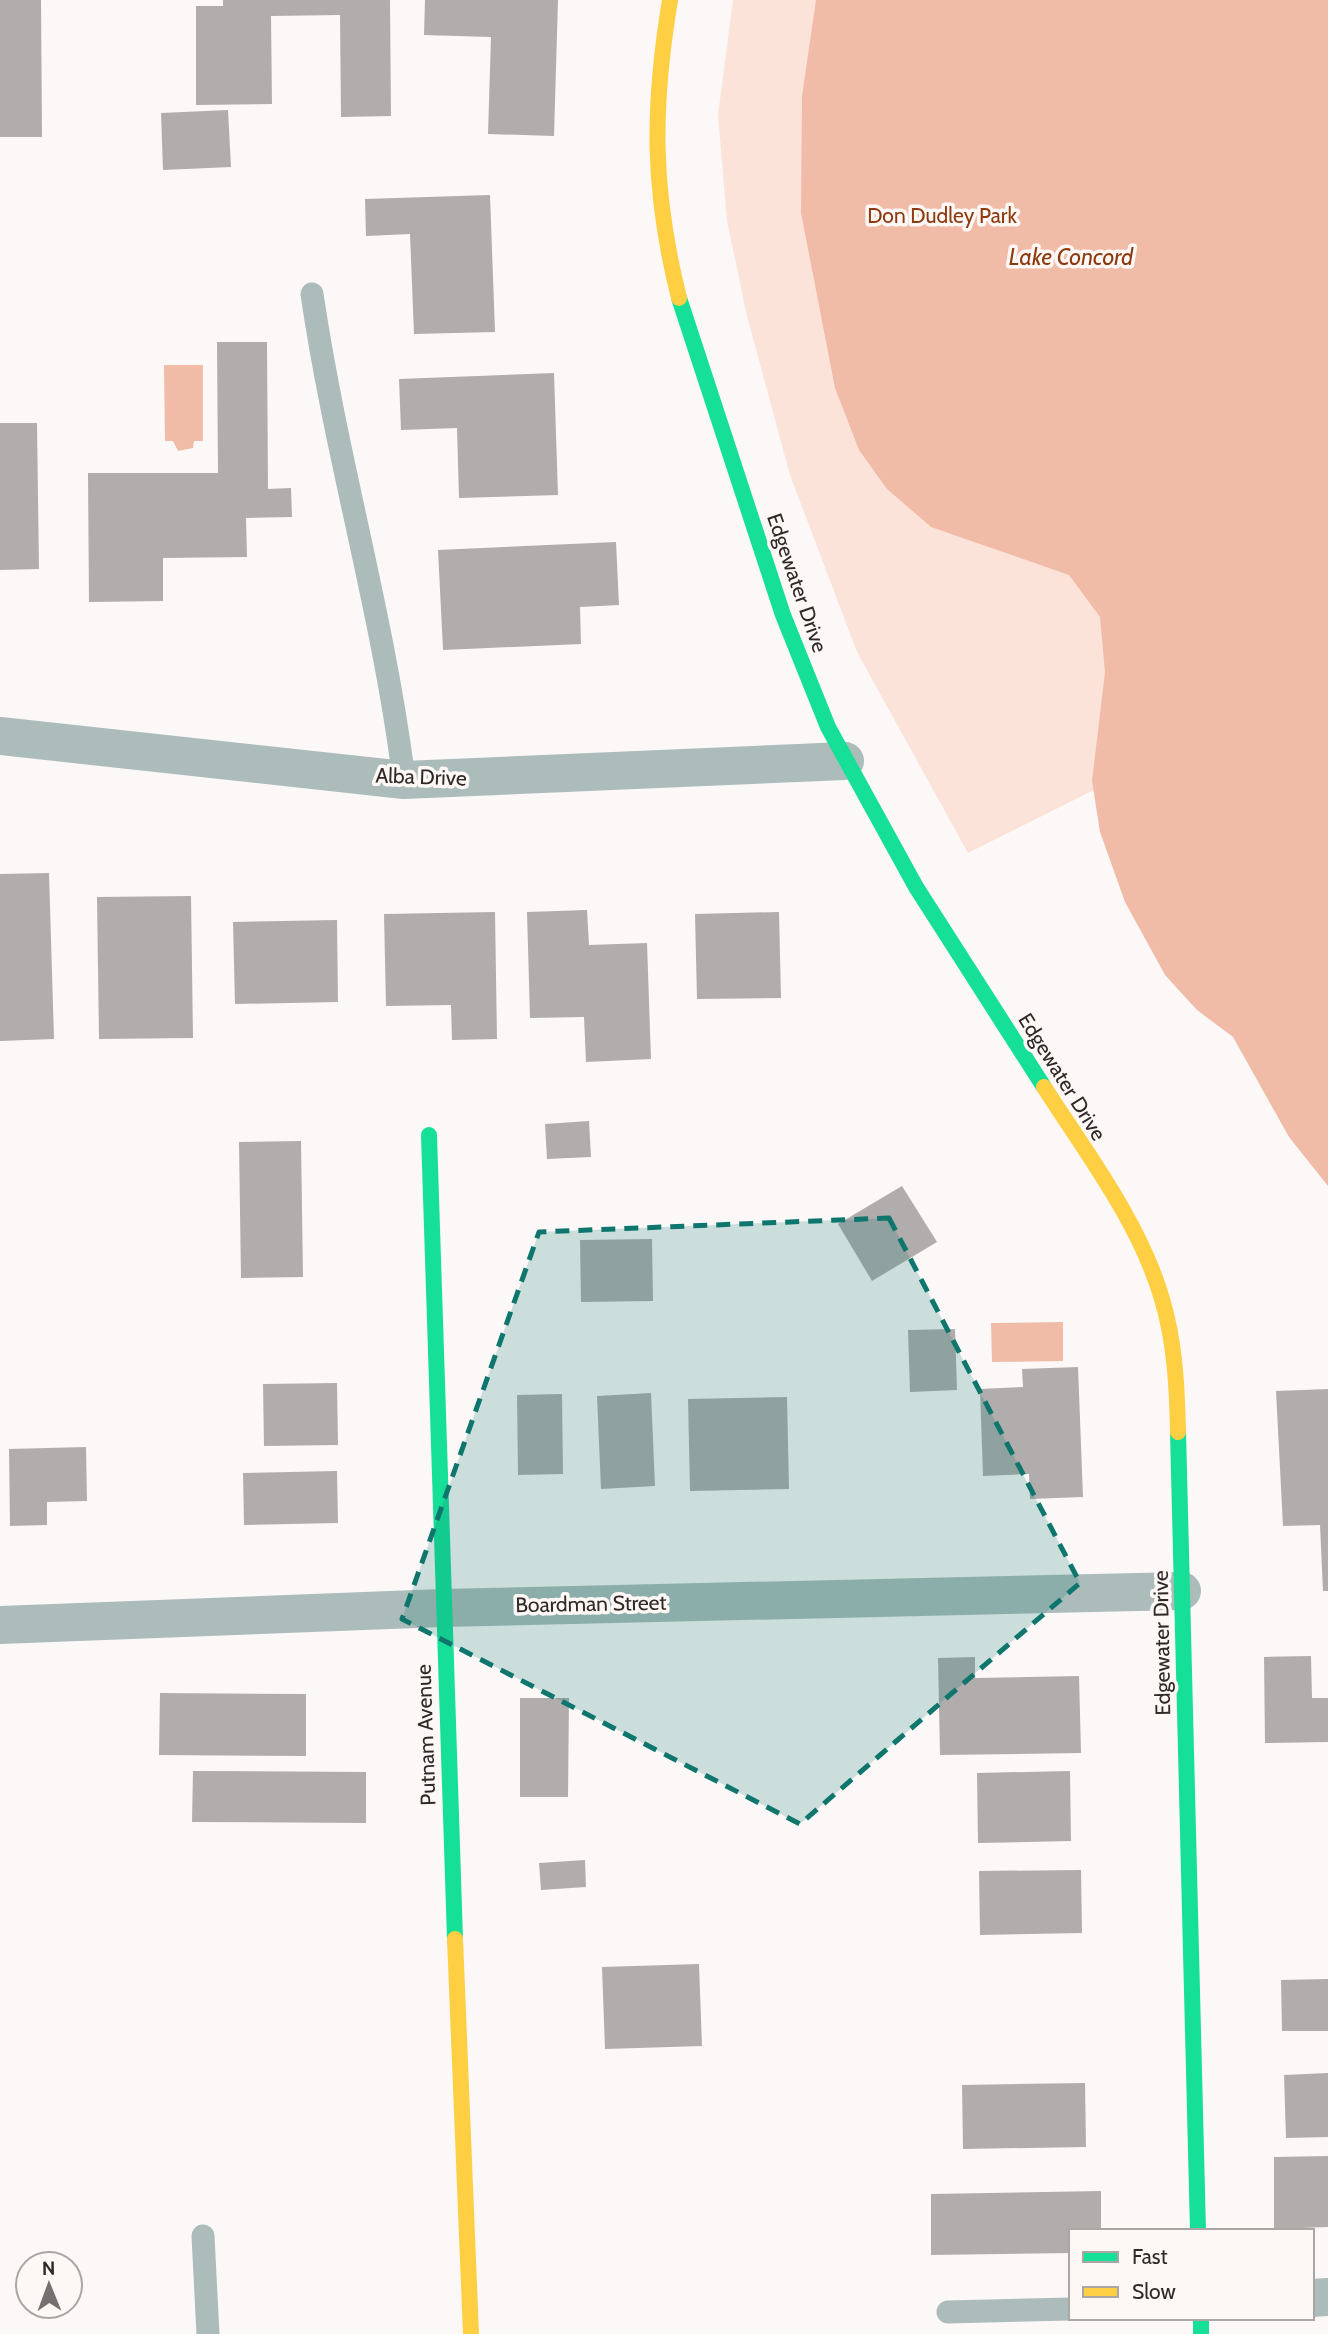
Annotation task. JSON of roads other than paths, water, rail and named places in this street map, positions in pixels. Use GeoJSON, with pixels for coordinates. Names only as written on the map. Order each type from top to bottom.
{"type":"FeatureCollection","features":[{"type":"Feature","properties":{"kind":"street","name":"Edgewater Drive"},"geometry":{"type":"LineString","coordinates":[[670,0],[658,82],[655,147],[659,194],[674,275],[692,344],[796,645],[845,761],[894,849],[1119,1207],[1159,1281],[1171,1328],[1177,1376],[1198,2229]]}},
{"type":"Feature","properties":{"kind":"street","name":"Alba Drive"},"geometry":{"type":"LineString","coordinates":[[0,736],[404,780],[845,761]]}},
{"type":"Feature","properties":{"kind":"street","name":"Putnam Avenue"},"geometry":{"type":"LineString","coordinates":[[429,1135],[442,1608],[471,2334]]}},
{"type":"Feature","properties":{"kind":"street","name":"Boardman Street"},"geometry":{"type":"LineString","coordinates":[[0,1625],[442,1608],[1182,1591]]}},
{"type":"Feature","properties":{"kind":"lane"},"geometry":{"type":"LineString","coordinates":[[312,294],[331,416],[396,716],[404,780]]}},
{"type":"Feature","properties":{"kind":"lane"},"geometry":{"type":"LineString","coordinates":[[203,2236],[208,2334]]}},
{"type":"Feature","properties":{"kind":"lane"},"geometry":{"type":"LineString","coordinates":[[948,2312],[1069,2309]]}},
{"type":"Feature","properties":{"kind":"water","name":"Lake Concord"},"geometry":{"type":"Polygon","coordinates":[[[816,0],[1328,0],[1328,1186],[1289,1137],[1233,1037],[1197,1010],[1165,975],[1125,902],[1100,832],[1092,781],[1105,672],[1100,617],[1069,575],[931,527],[887,489],[859,450],[835,388],[801,213],[802,96],[816,0]]]}},
{"type":"Feature","properties":{"kind":"water"},"geometry":{"type":"Polygon","coordinates":[[[164,365],[203,365],[203,441],[194,441],[193,448],[178,451],[173,441],[165,441],[164,365]]]}},
{"type":"Feature","properties":{"kind":"water"},"geometry":{"type":"Polygon","coordinates":[[[1063,1322],[1063,1361],[992,1362],[991,1323],[1063,1322]]]}},
{"type":"Feature","properties":{"kind":"park label","name":"Don Dudley Park"},"geometry":{"type":"Point","coordinates":[942,216]}}]}
